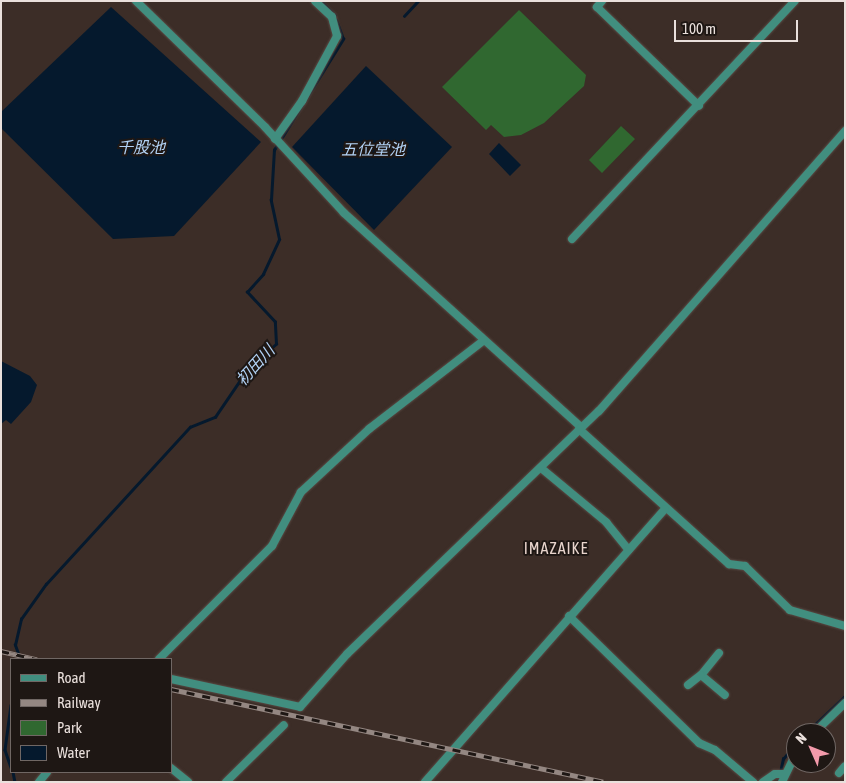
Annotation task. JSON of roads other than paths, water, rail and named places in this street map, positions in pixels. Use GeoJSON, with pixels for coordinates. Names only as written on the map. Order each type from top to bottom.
{"type":"FeatureCollection","features":[{"type":"Feature","properties":{"kind":"street"},"geometry":{"type":"LineString","coordinates":[[136,1],[277,143],[344,214],[580,428],[665,509],[728,564],[745,566],[790,610],[845,626]]}},
{"type":"Feature","properties":{"kind":"street"},"geometry":{"type":"LineString","coordinates":[[277,143],[338,36],[332,17],[315,1]]}},
{"type":"Feature","properties":{"kind":"street"},"geometry":{"type":"LineString","coordinates":[[602,1],[596,7],[699,106]]}},
{"type":"Feature","properties":{"kind":"street"},"geometry":{"type":"LineString","coordinates":[[572,239],[699,106],[795,1]]}},
{"type":"Feature","properties":{"kind":"street"},"geometry":{"type":"LineString","coordinates":[[172,679],[300,707],[347,654],[541,468],[580,428],[845,131]]}},
{"type":"Feature","properties":{"kind":"street"},"geometry":{"type":"LineString","coordinates":[[160,658],[272,546],[302,492],[369,429],[484,340]]}},
{"type":"Feature","properties":{"kind":"street"},"geometry":{"type":"LineString","coordinates":[[541,468],[606,522],[629,550]]}},
{"type":"Feature","properties":{"kind":"street"},"geometry":{"type":"LineString","coordinates":[[425,782],[665,509]]}},
{"type":"Feature","properties":{"kind":"street"},"geometry":{"type":"LineString","coordinates":[[569,616],[699,743],[715,750],[753,782]]}},
{"type":"Feature","properties":{"kind":"street"},"geometry":{"type":"LineString","coordinates":[[688,685],[701,676],[719,653]]}},
{"type":"Feature","properties":{"kind":"street"},"geometry":{"type":"LineString","coordinates":[[701,676],[725,695]]}},
{"type":"Feature","properties":{"kind":"street"},"geometry":{"type":"LineString","coordinates":[[824,723],[845,703]]}},
{"type":"Feature","properties":{"kind":"street"},"geometry":{"type":"LineString","coordinates":[[226,782],[284,725]]}},
{"type":"Feature","properties":{"kind":"street"},"geometry":{"type":"LineString","coordinates":[[839,773],[845,766]]}},
{"type":"Feature","properties":{"kind":"street"},"geometry":{"type":"LineString","coordinates":[[172,769],[188,782]]}},
{"type":"Feature","properties":{"kind":"street"},"geometry":{"type":"LineString","coordinates":[[763,782],[775,774],[783,778]]}},
{"type":"Feature","properties":{"kind":"water","name":"千股池"},"geometry":{"type":"Polygon","coordinates":[[[111,7],[261,142],[174,236],[113,239],[1,128],[1,112],[111,7]]]}},
{"type":"Feature","properties":{"kind":"water","name":"五位堂池"},"geometry":{"type":"Polygon","coordinates":[[[366,66],[452,147],[374,230],[292,147],[366,66]]]}},
{"type":"Feature","properties":{"kind":"water"},"geometry":{"type":"Polygon","coordinates":[[[499,143],[521,165],[510,176],[489,154],[499,143]]]}},
{"type":"Feature","properties":{"kind":"water"},"geometry":{"type":"Polygon","coordinates":[[[1,361],[30,376],[37,385],[31,402],[11,424],[6,420],[1,424],[1,361]]]}},
{"type":"Feature","properties":{"kind":"waterway","name":"初田川"},"geometry":{"type":"LineString","coordinates":[[321,1],[335,15]]}},
{"type":"Feature","properties":{"kind":"waterway"},"geometry":{"type":"LineString","coordinates":[[404,16],[418,1]]}},
{"type":"Feature","properties":{"kind":"waterway","name":"初田川"},"geometry":{"type":"LineString","coordinates":[[20,658],[15,645],[21,619],[46,584],[190,427],[215,417],[247,370],[276,344],[275,322],[247,292],[263,274],[279,239],[271,200],[274,150],[343,39],[336,20]]}},
{"type":"Feature","properties":{"kind":"waterway"},"geometry":{"type":"LineString","coordinates":[[817,723],[845,696]]}},
{"type":"Feature","properties":{"kind":"waterway","name":"初田川"},"geometry":{"type":"LineString","coordinates":[[10,712],[5,750],[10,764]]}},
{"type":"Feature","properties":{"kind":"waterway"},"geometry":{"type":"LineString","coordinates":[[778,782],[783,759],[786,755]]}},
{"type":"Feature","properties":{"kind":"waterway","name":"初田川"},"geometry":{"type":"LineString","coordinates":[[13,773],[15,782]]}},
{"type":"Feature","properties":{"kind":"railway"},"geometry":{"type":"LineString","coordinates":[[1,651],[32,658]]}},
{"type":"Feature","properties":{"kind":"railway"},"geometry":{"type":"LineString","coordinates":[[172,689],[603,782]]}},
{"type":"Feature","properties":{"kind":"district","name":"IMAZAIKE"},"geometry":{"type":"Point","coordinates":[556,548]}}]}
